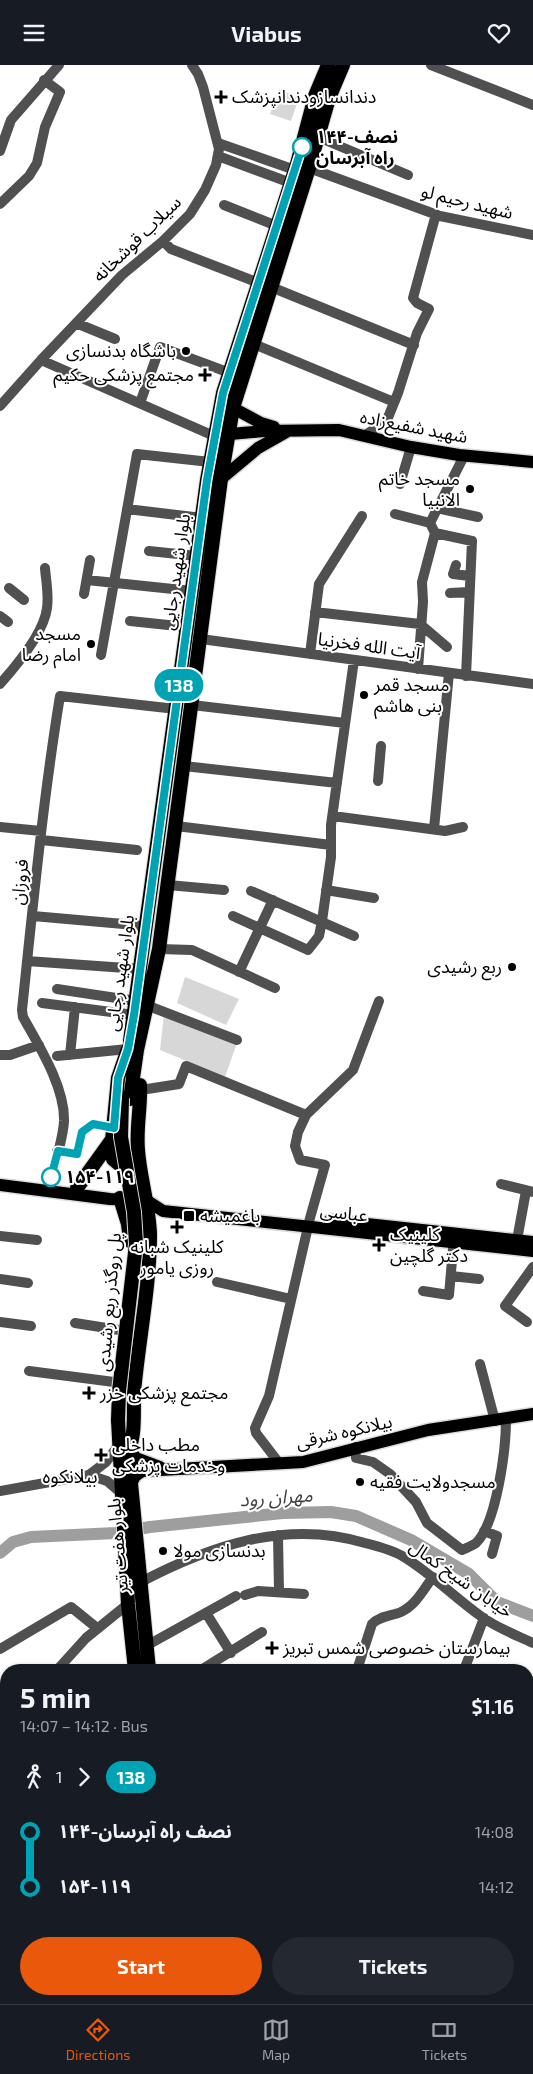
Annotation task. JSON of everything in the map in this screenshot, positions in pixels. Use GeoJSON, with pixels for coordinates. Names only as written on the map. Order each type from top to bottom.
{"type":"FeatureCollection","features":[{"type":"Feature","properties":{"kind":"highway","name":"بلوار شهید رجایی"},"geometry":{"type":"LineString","coordinates":[[224,436],[219,412],[230,373],[265,285],[298,174],[315,96],[328,65]]}},
{"type":"Feature","properties":{"kind":"highway","name":"بلوار شهید رجایی"},"geometry":{"type":"LineString","coordinates":[[138,1007],[140,969],[210,462],[224,436],[254,344],[277,226],[298,174],[318,137],[329,98],[343,65]]}},
{"type":"Feature","properties":{"kind":"highway"},"geometry":{"type":"LineString","coordinates":[[139,1159],[135,1163],[119,1164],[113,1159],[111,1151],[118,1078],[133,1050],[138,1007],[159,949],[202,639],[221,479],[224,436]]}},
{"type":"Feature","properties":{"kind":"highway","name":"بلوار شهید رجایی"},"geometry":{"type":"LineString","coordinates":[[131,1095],[133,1050]]}},
{"type":"Feature","properties":{"kind":"highway"},"geometry":{"type":"LineString","coordinates":[[120,1198],[128,1224],[130,1244],[114,1382],[113,1425],[122,1445],[133,1440],[134,1385],[144,1311],[150,1234],[150,1202],[139,1159],[138,1113],[131,1095],[140,1071],[133,1050]]}},
{"type":"Feature","properties":{"kind":"highway","name":"پل روگذر ربع رشیدی"},"geometry":{"type":"LineString","coordinates":[[121,1420],[119,1391],[136,1244],[134,1212],[121,1137],[131,1095]]}},
{"type":"Feature","properties":{"kind":"highway"},"geometry":{"type":"LineString","coordinates":[[77,1188],[114,1132]]}},
{"type":"Feature","properties":{"kind":"highway"},"geometry":{"type":"LineString","coordinates":[[122,1308],[128,1302],[134,1301],[144,1311]]}},
{"type":"Feature","properties":{"kind":"highway","name":"بلوار هفت تیر"},"geometry":{"type":"LineString","coordinates":[[121,1420],[121,1493],[128,1514]]}},
{"type":"Feature","properties":{"kind":"highway","name":"بلوار هفت تیر"},"geometry":{"type":"LineString","coordinates":[[122,1445],[132,1482],[128,1514],[131,1546],[139,1583],[148,1664]]}},
{"type":"Feature","properties":{"kind":"highway","name":"بلوار هفت تیر"},"geometry":{"type":"LineString","coordinates":[[131,1546],[128,1604],[134,1664]]}},
{"type":"Feature","properties":{"kind":"main road"},"geometry":{"type":"LineString","coordinates":[[233,408],[261,423],[289,431]]}},
{"type":"Feature","properties":{"kind":"main road","name":"شهید شفیع‌زاده"},"geometry":{"type":"LineString","coordinates":[[289,431],[339,430],[411,447],[464,456],[533,462]]}},
{"type":"Feature","properties":{"kind":"main road"},"geometry":{"type":"LineString","coordinates":[[224,436],[257,438],[289,431]]}},
{"type":"Feature","properties":{"kind":"main road"},"geometry":{"type":"LineString","coordinates":[[221,479],[258,448],[289,431]]}},
{"type":"Feature","properties":{"kind":"main road","name":"عباسى"},"geometry":{"type":"LineString","coordinates":[[0,1180],[113,1193],[120,1198]]}},
{"type":"Feature","properties":{"kind":"main road","name":"عباسى"},"geometry":{"type":"LineString","coordinates":[[0,1185],[110,1199],[120,1198],[150,1202],[163,1211],[309,1222],[454,1238],[533,1251]]}},
{"type":"Feature","properties":{"kind":"main road","name":"عباسى"},"geometry":{"type":"LineString","coordinates":[[454,1238],[533,1242]]}},
{"type":"Feature","properties":{"kind":"main road","name":"بیلانکوه شرقی"},"geometry":{"type":"LineString","coordinates":[[132,1482],[135,1476],[142,1471],[162,1468],[303,1462],[355,1447],[428,1430],[533,1414]]}},
{"type":"Feature","properties":{"kind":"main road","name":"بیلانکوه شرقی"},"geometry":{"type":"LineString","coordinates":[[122,1445],[136,1459],[162,1468]]}},
{"type":"Feature","properties":{"kind":"street","name":"سیلاب قوشخانه"},"geometry":{"type":"LineString","coordinates":[[0,406],[122,275],[163,241],[190,214],[205,190],[216,165],[218,143],[203,87],[192,65]]}},
{"type":"Feature","properties":{"kind":"street"},"geometry":{"type":"LineString","coordinates":[[431,65],[533,105]]}},
{"type":"Feature","properties":{"kind":"street"},"geometry":{"type":"LineString","coordinates":[[0,151],[11,120],[56,68]]}},
{"type":"Feature","properties":{"kind":"street"},"geometry":{"type":"LineString","coordinates":[[0,204],[29,176],[37,163],[43,133],[60,92],[44,80]]}},
{"type":"Feature","properties":{"kind":"street"},"geometry":{"type":"LineString","coordinates":[[318,137],[408,175]]}},
{"type":"Feature","properties":{"kind":"street"},"geometry":{"type":"LineString","coordinates":[[218,143],[298,174]]}},
{"type":"Feature","properties":{"kind":"street"},"geometry":{"type":"LineString","coordinates":[[218,156],[298,174]]}},
{"type":"Feature","properties":{"kind":"street","name":"شهید رحیم لو"},"geometry":{"type":"LineString","coordinates":[[298,174],[436,214],[533,235]]}},
{"type":"Feature","properties":{"kind":"street"},"geometry":{"type":"LineString","coordinates":[[224,205],[277,226]]}},
{"type":"Feature","properties":{"kind":"street"},"geometry":{"type":"LineString","coordinates":[[364,436],[387,420],[429,309],[416,303],[412,298],[436,214]]}},
{"type":"Feature","properties":{"kind":"street"},"geometry":{"type":"LineString","coordinates":[[163,241],[170,249],[414,345]]}},
{"type":"Feature","properties":{"kind":"street"},"geometry":{"type":"LineString","coordinates":[[76,323],[115,339]]}},
{"type":"Feature","properties":{"kind":"street"},"geometry":{"type":"LineString","coordinates":[[254,344],[394,402]]}},
{"type":"Feature","properties":{"kind":"street"},"geometry":{"type":"LineString","coordinates":[[140,403],[160,347],[230,373]]}},
{"type":"Feature","properties":{"kind":"street"},"geometry":{"type":"LineString","coordinates":[[41,360],[140,403],[224,436]]}},
{"type":"Feature","properties":{"kind":"street"},"geometry":{"type":"LineString","coordinates":[[400,484],[411,447]]}},
{"type":"Feature","properties":{"kind":"street"},"geometry":{"type":"LineString","coordinates":[[102,655],[137,454],[210,462]]}},
{"type":"Feature","properties":{"kind":"street"},"geometry":{"type":"LineString","coordinates":[[418,669],[423,602],[422,582],[432,528],[437,508],[464,456]]}},
{"type":"Feature","properties":{"kind":"street"},"geometry":{"type":"LineString","coordinates":[[437,508],[478,517]]}},
{"type":"Feature","properties":{"kind":"street"},"geometry":{"type":"LineString","coordinates":[[126,509],[202,518]]}},
{"type":"Feature","properties":{"kind":"street"},"geometry":{"type":"LineString","coordinates":[[395,514],[472,541],[466,676]]}},
{"type":"Feature","properties":{"kind":"street"},"geometry":{"type":"LineString","coordinates":[[310,654],[319,584],[362,516]]}},
{"type":"Feature","properties":{"kind":"street"},"geometry":{"type":"LineString","coordinates":[[149,551],[197,556]]}},
{"type":"Feature","properties":{"kind":"street"},"geometry":{"type":"LineString","coordinates":[[84,594],[90,560]]}},
{"type":"Feature","properties":{"kind":"street"},"geometry":{"type":"LineString","coordinates":[[470,576],[453,574],[457,564],[471,563]]}},
{"type":"Feature","properties":{"kind":"street"},"geometry":{"type":"LineString","coordinates":[[0,684],[17,665],[40,627],[47,608],[46,568]]}},
{"type":"Feature","properties":{"kind":"street"},"geometry":{"type":"LineString","coordinates":[[87,580],[192,591]]}},
{"type":"Feature","properties":{"kind":"street"},"geometry":{"type":"LineString","coordinates":[[9,588],[24,600]]}},
{"type":"Feature","properties":{"kind":"street"},"geometry":{"type":"LineString","coordinates":[[450,593],[469,591]]}},
{"type":"Feature","properties":{"kind":"street"},"geometry":{"type":"LineString","coordinates":[[316,612],[420,624],[447,647]]}},
{"type":"Feature","properties":{"kind":"street"},"geometry":{"type":"LineString","coordinates":[[130,621],[187,627]]}},
{"type":"Feature","properties":{"kind":"street","name":"آیت الله فخرنیا"},"geometry":{"type":"LineString","coordinates":[[202,639],[533,685]]}},
{"type":"Feature","properties":{"kind":"street"},"geometry":{"type":"LineString","coordinates":[[233,916],[308,950],[319,936],[354,660]]}},
{"type":"Feature","properties":{"kind":"street"},"geometry":{"type":"LineString","coordinates":[[434,829],[449,673]]}},
{"type":"Feature","properties":{"kind":"street","name":"فروزان"},"geometry":{"type":"LineString","coordinates":[[51,1177],[64,1121],[61,1098],[38,1045],[23,1017],[27,961],[41,835],[60,696],[176,709]]}},
{"type":"Feature","properties":{"kind":"street"},"geometry":{"type":"LineString","coordinates":[[192,705],[346,723]]}},
{"type":"Feature","properties":{"kind":"street"},"geometry":{"type":"LineString","coordinates":[[378,781],[381,746]]}},
{"type":"Feature","properties":{"kind":"street"},"geometry":{"type":"LineString","coordinates":[[184,765],[337,783]]}},
{"type":"Feature","properties":{"kind":"street"},"geometry":{"type":"LineString","coordinates":[[333,816],[434,829],[454,830],[463,827]]}},
{"type":"Feature","properties":{"kind":"street"},"geometry":{"type":"LineString","coordinates":[[176,826],[331,845]]}},
{"type":"Feature","properties":{"kind":"street"},"geometry":{"type":"LineString","coordinates":[[0,827],[137,850]]}},
{"type":"Feature","properties":{"kind":"street"},"geometry":{"type":"LineString","coordinates":[[168,885],[224,890]]}},
{"type":"Feature","properties":{"kind":"street"},"geometry":{"type":"LineString","coordinates":[[326,890],[374,898]]}},
{"type":"Feature","properties":{"kind":"street"},"geometry":{"type":"LineString","coordinates":[[251,891],[322,921],[354,937]]}},
{"type":"Feature","properties":{"kind":"street"},"geometry":{"type":"LineString","coordinates":[[239,972],[273,900]]}},
{"type":"Feature","properties":{"kind":"street"},"geometry":{"type":"LineString","coordinates":[[33,915],[146,926]]}},
{"type":"Feature","properties":{"kind":"street"},"geometry":{"type":"LineString","coordinates":[[159,949],[192,950],[276,988]]}},
{"type":"Feature","properties":{"kind":"street"},"geometry":{"type":"LineString","coordinates":[[27,961],[140,969]]}},
{"type":"Feature","properties":{"kind":"street"},"geometry":{"type":"LineString","coordinates":[[57,989],[138,1007],[237,1040]]}},
{"type":"Feature","properties":{"kind":"street"},"geometry":{"type":"LineString","coordinates":[[279,1463],[256,1433],[255,1428],[269,1396],[309,1222],[325,1165],[300,1160],[295,1146],[298,1132],[306,1115],[353,1070],[379,1001]]}},
{"type":"Feature","properties":{"kind":"street"},"geometry":{"type":"LineString","coordinates":[[42,1003],[75,1007],[138,1007]]}},
{"type":"Feature","properties":{"kind":"street"},"geometry":{"type":"LineString","coordinates":[[70,1055],[75,1007]]}},
{"type":"Feature","properties":{"kind":"street"},"geometry":{"type":"LineString","coordinates":[[0,1055],[10,1055],[38,1045]]}},
{"type":"Feature","properties":{"kind":"street"},"geometry":{"type":"LineString","coordinates":[[57,1056],[133,1050]]}},
{"type":"Feature","properties":{"kind":"street"},"geometry":{"type":"LineString","coordinates":[[131,1095],[179,1084],[186,1066],[306,1115]]}},
{"type":"Feature","properties":{"kind":"street"},"geometry":{"type":"LineString","coordinates":[[58,1151],[77,1154],[82,1132],[93,1124],[114,1132]]}},
{"type":"Feature","properties":{"kind":"street"},"geometry":{"type":"LineString","coordinates":[[501,1184],[530,1191],[517,1240]]}},
{"type":"Feature","properties":{"kind":"street"},"geometry":{"type":"LineString","coordinates":[[0,1236],[37,1240]]}},
{"type":"Feature","properties":{"kind":"street"},"geometry":{"type":"LineString","coordinates":[[423,1291],[449,1295],[454,1238]]}},
{"type":"Feature","properties":{"kind":"street"},"geometry":{"type":"LineString","coordinates":[[530,1325],[505,1306],[533,1267]]}},
{"type":"Feature","properties":{"kind":"street"},"geometry":{"type":"LineString","coordinates":[[451,1276],[479,1279]]}},
{"type":"Feature","properties":{"kind":"street"},"geometry":{"type":"LineString","coordinates":[[0,1279],[28,1283]]}},
{"type":"Feature","properties":{"kind":"street"},"geometry":{"type":"LineString","coordinates":[[217,1282],[291,1299]]}},
{"type":"Feature","properties":{"kind":"street"},"geometry":{"type":"LineString","coordinates":[[0,1322],[31,1326]]}},
{"type":"Feature","properties":{"kind":"street"},"geometry":{"type":"LineString","coordinates":[[74,1323],[120,1330]]}},
{"type":"Feature","properties":{"kind":"street"},"geometry":{"type":"LineString","coordinates":[[355,1447],[356,1457],[373,1462],[390,1474],[416,1501],[427,1523],[462,1550],[475,1544],[493,1512],[506,1435],[480,1364]]}},
{"type":"Feature","properties":{"kind":"street"},"geometry":{"type":"LineString","coordinates":[[29,1371],[114,1382]]}},
{"type":"Feature","properties":{"kind":"street"},"geometry":{"type":"LineString","coordinates":[[0,1491],[89,1475],[106,1462],[122,1445]]}},
{"type":"Feature","properties":{"kind":"street"},"geometry":{"type":"LineString","coordinates":[[89,1475],[107,1481],[121,1493]]}},
{"type":"Feature","properties":{"kind":"street"},"geometry":{"type":"LineString","coordinates":[[484,1531],[496,1536],[492,1554]]}},
{"type":"Feature","properties":{"kind":"street","name":"خیابان شیخ کمال"},"geometry":{"type":"LineString","coordinates":[[139,1583],[184,1561],[230,1544],[278,1535],[325,1533],[351,1538],[402,1556],[484,1618],[533,1643]]}},
{"type":"Feature","properties":{"kind":"street"},"geometry":{"type":"LineString","coordinates":[[278,1535],[279,1592]]}},
{"type":"Feature","properties":{"kind":"street"},"geometry":{"type":"LineString","coordinates":[[359,1664],[372,1623],[410,1607],[415,1603],[432,1577]]}},
{"type":"Feature","properties":{"kind":"street"},"geometry":{"type":"LineString","coordinates":[[146,1646],[241,1596],[258,1591],[304,1594]]}},
{"type":"Feature","properties":{"kind":"street"},"geometry":{"type":"LineString","coordinates":[[64,1664],[97,1628],[128,1604]]}},
{"type":"Feature","properties":{"kind":"street"},"geometry":{"type":"LineString","coordinates":[[0,1649],[71,1607],[97,1628]]}},
{"type":"Feature","properties":{"kind":"street"},"geometry":{"type":"LineString","coordinates":[[206,1613],[231,1653]]}},
{"type":"Feature","properties":{"kind":"street"},"geometry":{"type":"LineString","coordinates":[[466,1664],[484,1618]]}},
{"type":"Feature","properties":{"kind":"street"},"geometry":{"type":"LineString","coordinates":[[212,1664],[262,1632]]}},
{"type":"Feature","properties":{"kind":"shaded area"},"geometry":{"type":"Polygon","coordinates":[[[279,89],[299,98],[291,121],[270,114],[279,89]]]}},
{"type":"Feature","properties":{"kind":"shaded area"},"geometry":{"type":"Polygon","coordinates":[[[185,977],[239,999],[226,1025],[177,1003],[185,977]]]}},
{"type":"Feature","properties":{"kind":"shaded area"},"geometry":{"type":"Polygon","coordinates":[[[164,1014],[237,1043],[225,1077],[160,1050],[164,1014]]]}},
{"type":"Feature","properties":{"kind":"waterway","name":"مهران رود"},"geometry":{"type":"LineString","coordinates":[[0,1553],[13,1542],[31,1537],[116,1533],[150,1527],[283,1513],[331,1512],[356,1516],[411,1540],[469,1574],[497,1602],[533,1616]]}},
{"type":"Feature","properties":{"kind":"bus line","name":"138"},"geometry":{"type":"LineString","coordinates":[[51,1177],[58,1151],[77,1154],[82,1132],[93,1124],[114,1128],[118,1078],[128,1049],[134,1015],[207,480],[219,412],[223,393],[302,147]]}},
{"type":"Feature","properties":{"kind":"place","name":"دندانسازودندانپزشک"},"geometry":{"type":"Point","coordinates":[221,97]}},
{"type":"Feature","properties":{"kind":"place","name":"۱۴۴-نصف راه آبرسان"},"geometry":{"type":"Point","coordinates":[302,147]}},
{"type":"Feature","properties":{"kind":"place","name":"باشگاه بدنسازی"},"geometry":{"type":"Point","coordinates":[186,351]}},
{"type":"Feature","properties":{"kind":"place","name":"مجتمع پزشکی حکیم"},"geometry":{"type":"Point","coordinates":[205,375]}},
{"type":"Feature","properties":{"kind":"place","name":"مسجد خاتم الانبیا"},"geometry":{"type":"Point","coordinates":[470,489]}},
{"type":"Feature","properties":{"kind":"place","name":"مسجد امام رضا"},"geometry":{"type":"Point","coordinates":[91,644]}},
{"type":"Feature","properties":{"kind":"place","name":"مسجد قمر بنی هاشم"},"geometry":{"type":"Point","coordinates":[364,695]}},
{"type":"Feature","properties":{"kind":"place","name":"ربع رشیدی"},"geometry":{"type":"Point","coordinates":[512,967]}},
{"type":"Feature","properties":{"kind":"place","name":"۱۵۴-۱۱۹"},"geometry":{"type":"Point","coordinates":[51,1177]}},
{"type":"Feature","properties":{"kind":"place","name":"باغمیشه"},"geometry":{"type":"Point","coordinates":[189,1216]}},
{"type":"Feature","properties":{"kind":"place","name":"کلینیک شبانه روزی یامور"},"geometry":{"type":"Point","coordinates":[177,1227]}},
{"type":"Feature","properties":{"kind":"place","name":"کلینیک دکتر گلچین"},"geometry":{"type":"Point","coordinates":[379,1245]}},
{"type":"Feature","properties":{"kind":"place","name":"مجتمع پزشکی خزر"},"geometry":{"type":"Point","coordinates":[89,1393]}},
{"type":"Feature","properties":{"kind":"place","name":"مطب داخلی وخدمات پزشکی"},"geometry":{"type":"Point","coordinates":[101,1455]}},
{"type":"Feature","properties":{"kind":"place","name":"مسجدولایت فقیه"},"geometry":{"type":"Point","coordinates":[360,1482]}},
{"type":"Feature","properties":{"kind":"place","name":"بدنسازی مولا"},"geometry":{"type":"Point","coordinates":[163,1551]}},
{"type":"Feature","properties":{"kind":"place","name":"بیمارستان خصوصی شمس تبریز"},"geometry":{"type":"Point","coordinates":[272,1648]}},
{"type":"Feature","properties":{"kind":"district","name":"بیلانکوه"},"geometry":{"type":"Point","coordinates":[70,1476]}}]}
